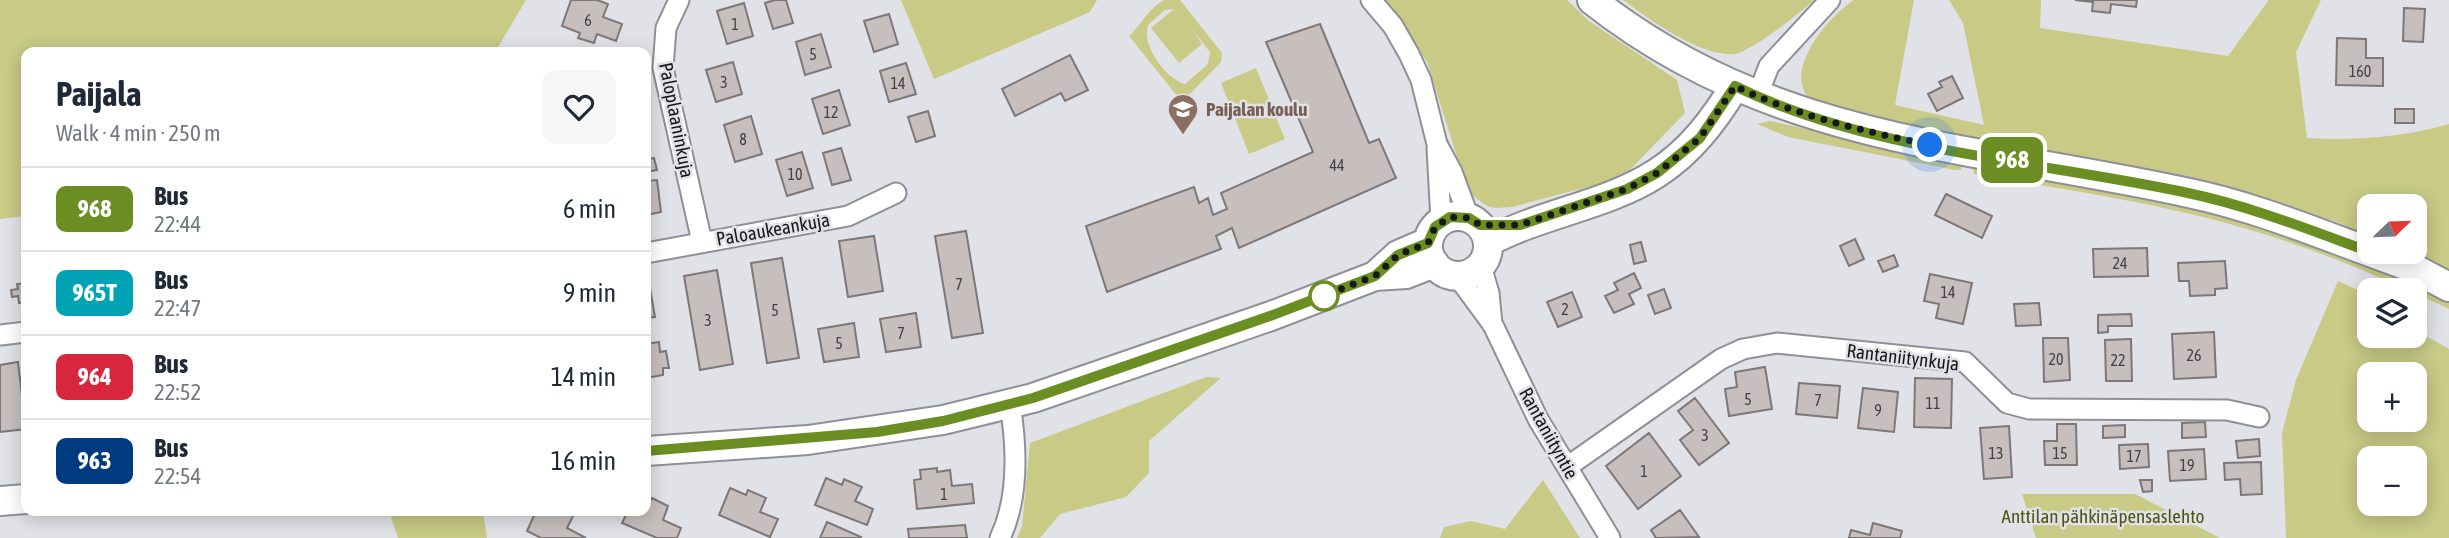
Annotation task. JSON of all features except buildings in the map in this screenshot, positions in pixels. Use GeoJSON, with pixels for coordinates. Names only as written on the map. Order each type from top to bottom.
{"type":"FeatureCollection","features":[{"type":"Feature","properties":{"kind":"street","name":"Paloplaaninkuja"},"geometry":{"type":"LineString","coordinates":[[679,0],[666,28],[663,68],[702,242]]}},
{"type":"Feature","properties":{"kind":"street"},"geometry":{"type":"LineString","coordinates":[[1371,0],[1393,26],[1420,80],[1460,244]]}},
{"type":"Feature","properties":{"kind":"street"},"geometry":{"type":"LineString","coordinates":[[1592,0],[1675,57],[1746,92],[1863,131],[2190,193],[2260,212],[2357,247]]}},
{"type":"Feature","properties":{"kind":"street"},"geometry":{"type":"LineString","coordinates":[[651,452],[877,432],[1010,404],[1147,360],[1375,276],[1406,274],[1460,244],[1627,189],[1657,173],[1700,138],[1746,92],[1830,0]]}},
{"type":"Feature","properties":{"kind":"street","name":"Rantaniityntie"},"geometry":{"type":"LineString","coordinates":[[1437,144],[1452,172],[1460,244],[1493,326],[1538,419],[1610,538]]}},
{"type":"Feature","properties":{"kind":"street","name":"Paloaukeankuja"},"geometry":{"type":"LineString","coordinates":[[651,252],[848,216],[896,193]]}},
{"type":"Feature","properties":{"kind":"street"},"geometry":{"type":"LineString","coordinates":[[2403,264],[2449,287]]}},
{"type":"Feature","properties":{"kind":"street"},"geometry":{"type":"LineString","coordinates":[[0,335],[21,333]]}},
{"type":"Feature","properties":{"kind":"street","name":"Rantaniitynkuja"},"geometry":{"type":"LineString","coordinates":[[1567,467],[1721,359],[1743,349],[1777,344],[1965,362],[2007,403],[2029,410],[2227,410],[2259,417]]}},
{"type":"Feature","properties":{"kind":"street"},"geometry":{"type":"LineString","coordinates":[[1000,538],[1013,489],[1014,439],[1010,404]]}},
{"type":"Feature","properties":{"kind":"street"},"geometry":{"type":"LineString","coordinates":[[0,501],[21,499]]}},
{"type":"Feature","properties":{"kind":"green space"},"geometry":{"type":"Polygon","coordinates":[[[0,0],[526,0],[498,47],[21,47],[21,217],[0,219],[0,0]]]}},
{"type":"Feature","properties":{"kind":"green space"},"geometry":{"type":"Polygon","coordinates":[[[901,0],[1097,0],[1090,12],[934,79],[901,0]]]}},
{"type":"Feature","properties":{"kind":"green space"},"geometry":{"type":"Polygon","coordinates":[[[1164,0],[1180,0],[1222,53],[1221,62],[1182,102],[1129,36],[1164,0]],[[1174,9],[1165,10],[1149,24],[1147,32],[1156,59],[1178,81],[1185,84],[1208,64],[1210,52],[1192,29],[1202,44],[1179,63],[1151,28],[1174,9]]]}},
{"type":"Feature","properties":{"kind":"green space"},"geometry":{"type":"Polygon","coordinates":[[[1385,0],[1567,0],[1589,21],[1677,80],[1685,113],[1622,178],[1512,207],[1487,206],[1473,196],[1466,185],[1427,62],[1385,0]]]}},
{"type":"Feature","properties":{"kind":"green space"},"geometry":{"type":"Polygon","coordinates":[[[1623,0],[1814,0],[1763,40],[1734,54],[1706,50],[1691,43],[1623,0]]]}},
{"type":"Feature","properties":{"kind":"green space"},"geometry":{"type":"Polygon","coordinates":[[[1854,0],[1914,0],[1895,105],[1984,125],[1963,23],[1949,0],[2041,0],[2040,28],[2228,56],[2269,0],[2321,0],[2296,52],[2307,138],[2379,137],[2449,124],[2449,272],[2427,261],[2427,194],[2357,194],[2357,230],[2214,185],[1848,115],[1821,106],[1808,97],[1802,85],[1802,72],[1813,43],[1844,7],[1854,0]]]}},
{"type":"Feature","properties":{"kind":"green space"},"geometry":{"type":"Polygon","coordinates":[[[1256,68],[1285,139],[1249,154],[1221,83],[1256,68]]]}},
{"type":"Feature","properties":{"kind":"green space"},"geometry":{"type":"Polygon","coordinates":[[[1770,121],[1960,163],[1962,166],[1961,170],[1955,170],[1788,137],[1757,124],[1770,121]]]}},
{"type":"Feature","properties":{"kind":"green space"},"geometry":{"type":"Polygon","coordinates":[[[1977,166],[2087,183],[2280,229],[2357,260],[2357,264],[2367,264],[2402,278],[2381,278],[2235,225],[2146,204],[1974,174],[1973,168],[1977,166]]]}},
{"type":"Feature","properties":{"kind":"green space"},"geometry":{"type":"Polygon","coordinates":[[[2338,281],[2357,290],[2357,348],[2427,348],[2427,336],[2449,349],[2449,538],[2286,538],[2282,433],[2296,380],[2338,281]]]}},
{"type":"Feature","properties":{"kind":"green space"},"geometry":{"type":"Polygon","coordinates":[[[2427,288],[2449,297],[2449,309],[2427,299],[2427,288]]]}},
{"type":"Feature","properties":{"kind":"green space"},"geometry":{"type":"Polygon","coordinates":[[[1206,377],[1221,378],[1149,441],[1149,473],[1126,497],[1060,514],[1040,538],[1017,538],[1022,526],[1030,443],[1206,377]]]}},
{"type":"Feature","properties":{"kind":"green space"},"geometry":{"type":"Polygon","coordinates":[[[1543,480],[1580,538],[1440,538],[1444,527],[1471,521],[1505,529],[1543,480]]]}},
{"type":"Feature","properties":{"kind":"green space","name":"Anttilan pähkinäpensaslehto"},"geometry":{"type":"Polygon","coordinates":[[[2022,494],[2135,494],[2220,538],[2036,538],[2022,494]]]}},
{"type":"Feature","properties":{"kind":"green space"},"geometry":{"type":"Polygon","coordinates":[[[391,516],[484,516],[487,538],[398,538],[391,516]]]}},
{"type":"Feature","properties":{"kind":"bus line","name":"968"},"geometry":{"type":"LineString","coordinates":[[651,451],[808,440],[943,421],[1033,398],[1147,360],[1375,276],[1398,255],[1428,243],[1435,227],[1450,217],[1469,218],[1480,225],[1520,225],[1627,189],[1657,173],[1700,138],[1735,86],[1757,97],[1850,128],[2190,193],[2260,212],[2357,247]]}},
{"type":"Feature","properties":{"kind":"place","name":"Paijalan koulu"},"geometry":{"type":"Point","coordinates":[1183,136]}},
{"type":"Feature","properties":{"kind":"route"},"geometry":{"type":"LineString","coordinates":[[1324,296],[1315,299],[1375,276],[1398,255],[1428,243],[1435,227],[1450,217],[1469,218],[1480,225],[1520,225],[1627,189],[1657,173],[1700,138],[1735,86],[1757,97],[1850,128],[1930,145]]}}]}
